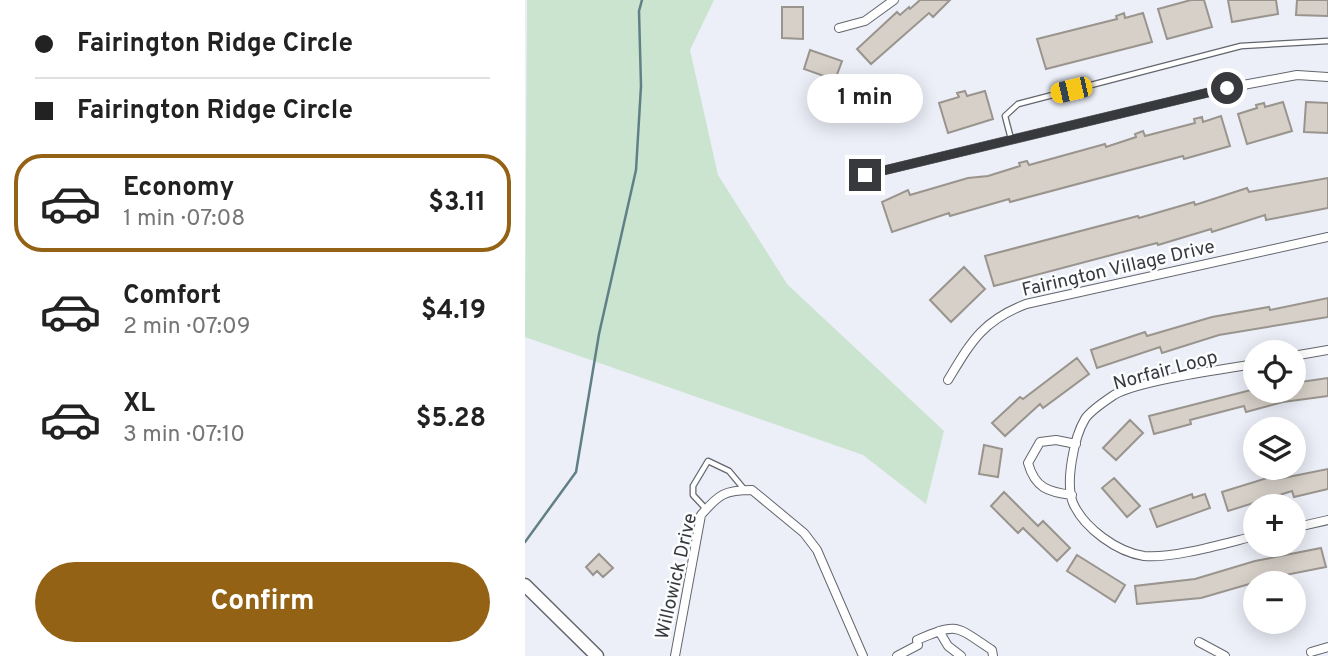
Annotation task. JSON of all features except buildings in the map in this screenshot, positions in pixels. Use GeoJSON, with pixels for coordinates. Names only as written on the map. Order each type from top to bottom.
{"type":"FeatureCollection","features":[{"type":"Feature","properties":{"kind":"street"},"geometry":{"type":"LineString","coordinates":[[839,28],[865,21],[894,0]]}},
{"type":"Feature","properties":{"kind":"street"},"geometry":{"type":"LineString","coordinates":[[865,175],[1227,88],[1297,75],[1328,77]]}},
{"type":"Feature","properties":{"kind":"street","name":"Fairington Village Drive"},"geometry":{"type":"LineString","coordinates":[[948,380],[977,334],[1001,314],[1026,304],[1328,237]]}},
{"type":"Feature","properties":{"kind":"street"},"geometry":{"type":"LineString","coordinates":[[1306,354],[1328,350]]}},
{"type":"Feature","properties":{"kind":"street","name":"Norfair Loop"},"geometry":{"type":"LineString","coordinates":[[1072,495],[1071,472],[1076,444],[1086,418],[1116,394],[1243,367]]}},
{"type":"Feature","properties":{"kind":"street"},"geometry":{"type":"LineString","coordinates":[[1076,444],[1056,440],[1040,442],[1028,463],[1032,479],[1038,486],[1054,493],[1072,495],[1073,502],[1093,530],[1115,546],[1144,556],[1196,550],[1243,539]]}},
{"type":"Feature","properties":{"kind":"street","name":"Willowick Drive"},"geometry":{"type":"LineString","coordinates":[[674,656],[701,515],[728,490],[745,490]]}},
{"type":"Feature","properties":{"kind":"street"},"geometry":{"type":"LineString","coordinates":[[745,490],[753,490],[768,501],[804,533],[817,550],[863,656]]}},
{"type":"Feature","properties":{"kind":"street"},"geometry":{"type":"LineString","coordinates":[[1306,525],[1328,520]]}},
{"type":"Feature","properties":{"kind":"street"},"geometry":{"type":"LineString","coordinates":[[525,585],[597,656]]}},
{"type":"Feature","properties":{"kind":"street"},"geometry":{"type":"LineString","coordinates":[[897,656],[918,645],[918,640],[949,626],[958,628],[992,650],[993,656]]}},
{"type":"Feature","properties":{"kind":"street"},"geometry":{"type":"LineString","coordinates":[[939,631],[948,646],[961,656]]}},
{"type":"Feature","properties":{"kind":"street"},"geometry":{"type":"LineString","coordinates":[[1199,642],[1225,656]]}},
{"type":"Feature","properties":{"kind":"street"},"geometry":{"type":"LineString","coordinates":[[1311,652],[1328,647]]}},
{"type":"Feature","properties":{"kind":"lane"},"geometry":{"type":"LineString","coordinates":[[1011,140],[1005,116],[1018,104],[1241,47],[1328,41]]}},
{"type":"Feature","properties":{"kind":"lane"},"geometry":{"type":"LineString","coordinates":[[706,509],[693,495],[693,486],[708,461],[729,471],[745,490]]}},
{"type":"Feature","properties":{"kind":"green space"},"geometry":{"type":"Polygon","coordinates":[[[527,0],[714,0],[690,50],[718,175],[787,284],[944,431],[926,504],[863,455],[525,337],[527,0]]]}},
{"type":"Feature","properties":{"kind":"waterway"},"geometry":{"type":"LineString","coordinates":[[525,542],[576,472],[599,334],[636,170],[641,86],[639,11],[642,0]]}},
{"type":"Feature","properties":{"kind":"route"},"geometry":{"type":"LineString","coordinates":[[865,175],[1227,88]]}}]}
